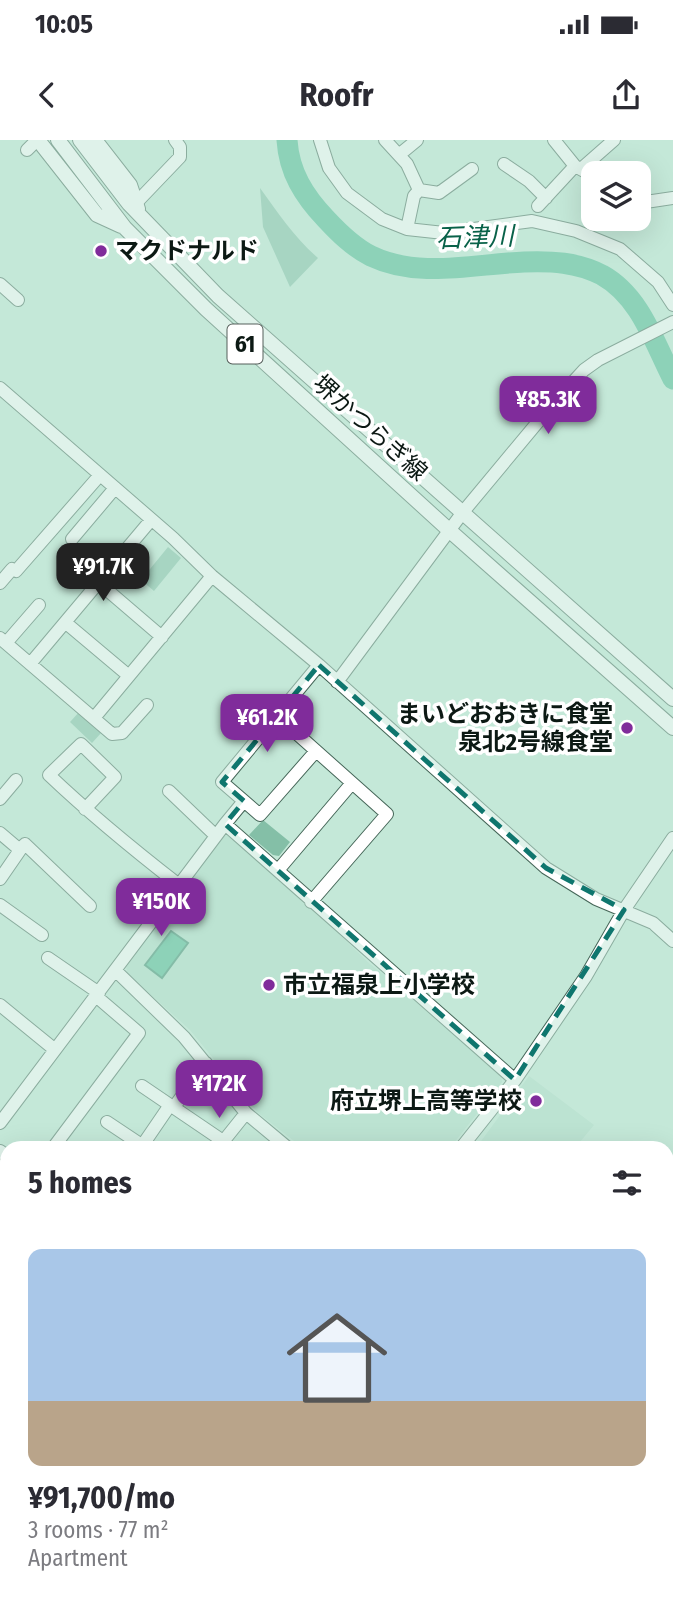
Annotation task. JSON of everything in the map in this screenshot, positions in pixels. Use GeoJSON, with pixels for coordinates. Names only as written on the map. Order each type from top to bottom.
{"type":"FeatureCollection","features":[{"type":"Feature","properties":{"kind":"main road","name":"堺かつらぎ線"},"geometry":{"type":"LineString","coordinates":[[58,140],[125,228],[206,309],[450,531],[673,728]]}},
{"type":"Feature","properties":{"kind":"main road","name":"堺かつらぎ線"},"geometry":{"type":"LineString","coordinates":[[80,140],[138,210],[218,296],[673,699]]}},
{"type":"Feature","properties":{"kind":"main road"},"geometry":{"type":"LineString","coordinates":[[95,140],[130,185],[138,210]]}},
{"type":"Feature","properties":{"kind":"main road"},"geometry":{"type":"LineString","coordinates":[[34,143],[97,215],[125,228]]}},
{"type":"Feature","properties":{"kind":"street"},"geometry":{"type":"LineString","coordinates":[[138,210],[180,157],[180,147],[175,140]]}},
{"type":"Feature","properties":{"kind":"street"},"geometry":{"type":"LineString","coordinates":[[320,140],[329,169],[347,194],[382,219],[407,229],[444,233],[532,221],[576,231],[620,248],[658,282],[673,305]]}},
{"type":"Feature","properties":{"kind":"street"},"geometry":{"type":"LineString","coordinates":[[385,140],[407,164],[419,190]]}},
{"type":"Feature","properties":{"kind":"street"},"geometry":{"type":"LineString","coordinates":[[400,154],[417,140]]}},
{"type":"Feature","properties":{"kind":"street"},"geometry":{"type":"LineString","coordinates":[[554,140],[581,170]]}},
{"type":"Feature","properties":{"kind":"street"},"geometry":{"type":"LineString","coordinates":[[504,164],[529,181],[542,202],[578,168],[614,140]]}},
{"type":"Feature","properties":{"kind":"street"},"geometry":{"type":"LineString","coordinates":[[419,190],[439,193],[472,169]]}},
{"type":"Feature","properties":{"kind":"street"},"geometry":{"type":"LineString","coordinates":[[407,229],[414,197],[419,190]]}},
{"type":"Feature","properties":{"kind":"street"},"geometry":{"type":"LineString","coordinates":[[651,201],[673,198]]}},
{"type":"Feature","properties":{"kind":"street"},"geometry":{"type":"LineString","coordinates":[[0,284],[18,300]]}},
{"type":"Feature","properties":{"kind":"street"},"geometry":{"type":"LineString","coordinates":[[337,682],[463,512],[584,370],[622,346],[673,322]]}},
{"type":"Feature","properties":{"kind":"street"},"geometry":{"type":"LineString","coordinates":[[0,388],[212,576],[319,665],[546,868],[596,899],[653,923],[673,941]]}},
{"type":"Feature","properties":{"kind":"street"},"geometry":{"type":"LineString","coordinates":[[0,583],[12,569],[16,571],[100,475]]}},
{"type":"Feature","properties":{"kind":"street"},"geometry":{"type":"LineString","coordinates":[[72,539],[115,488]]}},
{"type":"Feature","properties":{"kind":"street"},"geometry":{"type":"LineString","coordinates":[[30,664],[151,520]]}},
{"type":"Feature","properties":{"kind":"street"},"geometry":{"type":"LineString","coordinates":[[94,718],[212,576]]}},
{"type":"Feature","properties":{"kind":"street"},"geometry":{"type":"LineString","coordinates":[[99,583],[162,637]]}},
{"type":"Feature","properties":{"kind":"street"},"geometry":{"type":"LineString","coordinates":[[38,605],[3,641],[112,734],[122,733],[147,705]]}},
{"type":"Feature","properties":{"kind":"street"},"geometry":{"type":"LineString","coordinates":[[66,623],[129,676]]}},
{"type":"Feature","properties":{"kind":"street"},"geometry":{"type":"LineString","coordinates":[[316,751],[260,815],[222,782],[319,665]]}},
{"type":"Feature","properties":{"kind":"street"},"geometry":{"type":"LineString","coordinates":[[277,716],[387,814],[312,902]]}},
{"type":"Feature","properties":{"kind":"street"},"geometry":{"type":"LineString","coordinates":[[85,809],[115,777],[81,744],[49,775],[85,809],[179,885]]}},
{"type":"Feature","properties":{"kind":"street"},"geometry":{"type":"LineString","coordinates":[[0,799],[16,779]]}},
{"type":"Feature","properties":{"kind":"street"},"geometry":{"type":"LineString","coordinates":[[279,869],[352,783]]}},
{"type":"Feature","properties":{"kind":"street"},"geometry":{"type":"LineString","coordinates":[[169,791],[216,836]]}},
{"type":"Feature","properties":{"kind":"street"},"geometry":{"type":"LineString","coordinates":[[0,1123],[244,801]]}},
{"type":"Feature","properties":{"kind":"street"},"geometry":{"type":"LineString","coordinates":[[225,824],[515,1080]]}},
{"type":"Feature","properties":{"kind":"street"},"geometry":{"type":"LineString","coordinates":[[0,833],[20,850]]}},
{"type":"Feature","properties":{"kind":"street"},"geometry":{"type":"LineString","coordinates":[[467,1141],[515,1080],[586,976],[624,910],[673,838]]}},
{"type":"Feature","properties":{"kind":"street"},"geometry":{"type":"LineString","coordinates":[[0,879],[24,844],[90,906]]}},
{"type":"Feature","properties":{"kind":"street"},"geometry":{"type":"LineString","coordinates":[[0,905],[41,935]]}},
{"type":"Feature","properties":{"kind":"street"},"geometry":{"type":"LineString","coordinates":[[48,958],[98,995],[139,1033],[58,1141]]}},
{"type":"Feature","properties":{"kind":"street"},"geometry":{"type":"LineString","coordinates":[[116,971],[184,1037],[246,1113],[280,1141]]}},
{"type":"Feature","properties":{"kind":"street"},"geometry":{"type":"LineString","coordinates":[[0,1005],[54,1049]]}},
{"type":"Feature","properties":{"kind":"street"},"geometry":{"type":"LineString","coordinates":[[145,1141],[206,1063]]}},
{"type":"Feature","properties":{"kind":"street"},"geometry":{"type":"LineString","coordinates":[[142,1086],[216,1141]]}},
{"type":"Feature","properties":{"kind":"street"},"geometry":{"type":"LineString","coordinates":[[223,1141],[246,1113]]}},
{"type":"Feature","properties":{"kind":"street"},"geometry":{"type":"LineString","coordinates":[[107,1122],[134,1141]]}},
{"type":"Feature","properties":{"kind":"highlighted area"},"geometry":{"type":"Polygon","coordinates":[[[319,665],[546,868],[624,910],[515,1080],[225,824],[244,801],[222,782],[319,665]]]}},
{"type":"Feature","properties":{"kind":"shaded area"},"geometry":{"type":"Polygon","coordinates":[[[260,188],[294,234],[318,258],[290,287],[263,227],[260,188]]]}},
{"type":"Feature","properties":{"kind":"shaded area"},"geometry":{"type":"Polygon","coordinates":[[[168,547],[181,558],[154,591],[141,580],[168,547]]]}},
{"type":"Feature","properties":{"kind":"shaded area"},"geometry":{"type":"Polygon","coordinates":[[[80,711],[102,732],[92,743],[70,722],[80,711]]]}},
{"type":"Feature","properties":{"kind":"shaded area"},"geometry":{"type":"Polygon","coordinates":[[[263,820],[290,842],[279,856],[273,855],[249,835],[263,820]]]}},
{"type":"Feature","properties":{"kind":"shaded area","name":"市立福泉上小学校"},"geometry":{"type":"Polygon","coordinates":[[[229,835],[284,881],[370,964],[501,1075],[502,1082],[456,1141],[294,1141],[257,1112],[190,1030],[127,973],[126,965],[222,836],[229,835]]]}},
{"type":"Feature","properties":{"kind":"shaded area"},"geometry":{"type":"Polygon","coordinates":[[[171,931],[188,943],[162,978],[145,965],[171,931]]]}},
{"type":"Feature","properties":{"kind":"shaded area","name":"府立堺上高等学校"},"geometry":{"type":"Polygon","coordinates":[[[529,1076],[594,1125],[581,1141],[481,1141],[529,1076]]]}},
{"type":"Feature","properties":{"kind":"waterway","name":"石津川"},"geometry":{"type":"LineString","coordinates":[[287,140],[294,173],[305,192],[336,229],[364,252],[389,263],[427,269],[544,262],[564,263],[593,271],[615,284],[636,307],[673,379]]}},
{"type":"Feature","properties":{"kind":"place","name":"マクドナルド"},"geometry":{"type":"Point","coordinates":[101,251]}},
{"type":"Feature","properties":{"kind":"place","name":"まいどおおきに食堂 泉北2号線食堂"},"geometry":{"type":"Point","coordinates":[627,728]}},
{"type":"Feature","properties":{"kind":"place","name":"市立福泉上小学校"},"geometry":{"type":"Point","coordinates":[269,985]}},
{"type":"Feature","properties":{"kind":"place","name":"府立堺上高等学校"},"geometry":{"type":"Point","coordinates":[536,1101]}}]}
